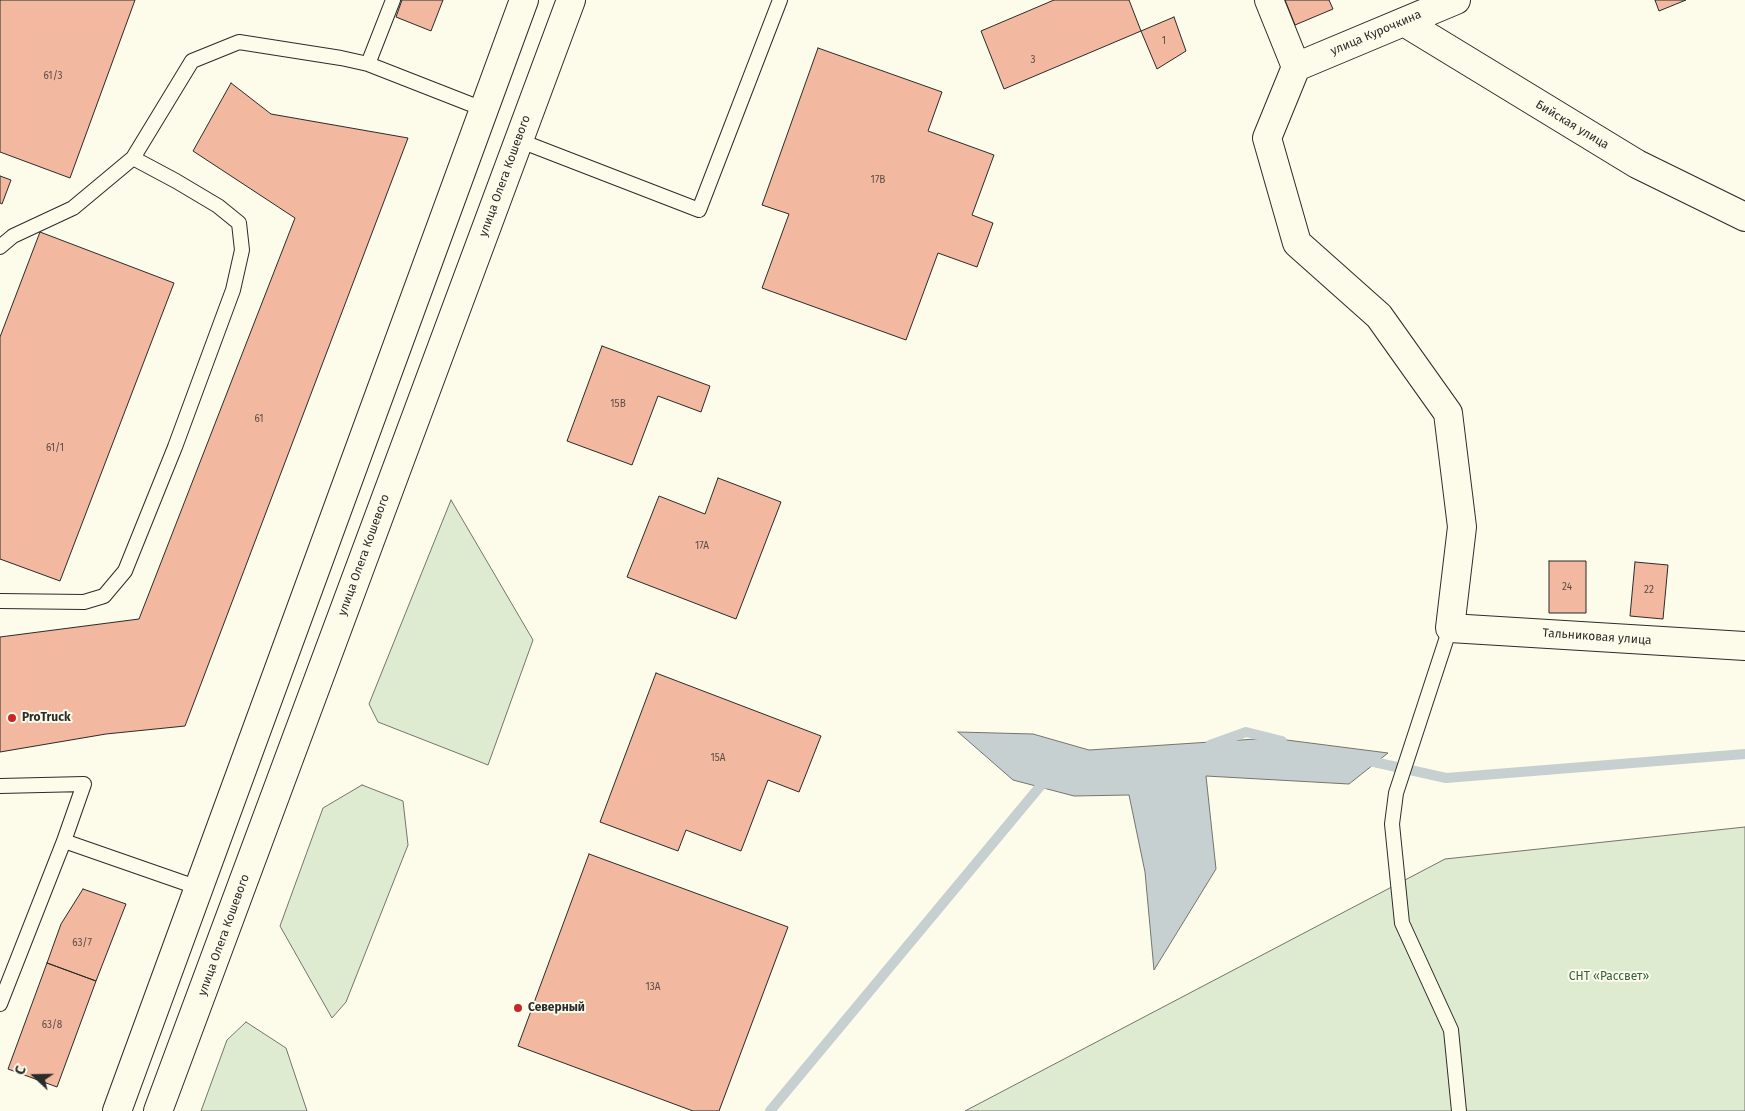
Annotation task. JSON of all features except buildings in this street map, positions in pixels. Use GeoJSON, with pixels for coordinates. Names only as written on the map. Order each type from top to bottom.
{"type":"FeatureCollection","features":[{"type":"Feature","properties":{"kind":"main road"},"geometry":{"type":"LineString","coordinates":[[118,1111],[524,0]]}},
{"type":"Feature","properties":{"kind":"main road","name":"улица Олега Кошевого"},"geometry":{"type":"LineString","coordinates":[[158,1111],[571,0]]}},
{"type":"Feature","properties":{"kind":"main road"},"geometry":{"type":"LineString","coordinates":[[1269,0],[1296,67],[1267,138],[1297,243],[1379,316],[1448,413],[1462,527],[1450,628]]}},
{"type":"Feature","properties":{"kind":"main road","name":"улица Курочкина"},"geometry":{"type":"LineString","coordinates":[[1296,67],[1456,0]]}},
{"type":"Feature","properties":{"kind":"main road","name":"Бийская улица"},"geometry":{"type":"LineString","coordinates":[[1404,22],[1637,164],[1745,217]]}},
{"type":"Feature","properties":{"kind":"main road","name":"Тальниковая улица"},"geometry":{"type":"LineString","coordinates":[[1450,628],[1745,646]]}},
{"type":"Feature","properties":{"kind":"main road"},"geometry":{"type":"LineString","coordinates":[[199,888],[237,902]]}},
{"type":"Feature","properties":{"kind":"lane"},"geometry":{"type":"LineString","coordinates":[[368,64],[392,0]]}},
{"type":"Feature","properties":{"kind":"lane"},"geometry":{"type":"LineString","coordinates":[[518,140],[699,210],[780,0]]}},
{"type":"Feature","properties":{"kind":"lane"},"geometry":{"type":"LineString","coordinates":[[0,247],[12,236],[73,208],[133,158],[192,60],[238,42],[368,64],[484,110]]}},
{"type":"Feature","properties":{"kind":"lane"},"geometry":{"type":"LineString","coordinates":[[0,601],[84,602],[104,596],[125,571],[175,447],[233,290],[242,250],[239,222],[218,206],[133,158]]}},
{"type":"Feature","properties":{"kind":"lane"},"geometry":{"type":"LineString","coordinates":[[1450,628],[1396,794],[1392,824],[1402,923],[1450,1030],[1459,1111]]}},
{"type":"Feature","properties":{"kind":"lane"},"geometry":{"type":"LineString","coordinates":[[0,786],[84,784],[64,841],[0,1004]]}},
{"type":"Feature","properties":{"kind":"lane"},"geometry":{"type":"LineString","coordinates":[[64,841],[199,888]]}},
{"type":"Feature","properties":{"kind":"green space"},"geometry":{"type":"Polygon","coordinates":[[[451,500],[533,640],[488,765],[378,722],[369,704],[451,500]]]}},
{"type":"Feature","properties":{"kind":"green space"},"geometry":{"type":"Polygon","coordinates":[[[362,785],[403,801],[408,845],[346,1002],[332,1018],[280,926],[323,808],[362,785]]]}},
{"type":"Feature","properties":{"kind":"green space","name":"СНТ «Рассвет»"},"geometry":{"type":"Polygon","coordinates":[[[1745,827],[1745,1111],[965,1111],[1445,859],[1745,827]]]}},
{"type":"Feature","properties":{"kind":"green space"},"geometry":{"type":"Polygon","coordinates":[[[246,1022],[286,1048],[307,1111],[201,1111],[227,1040],[246,1022]]]}},
{"type":"Feature","properties":{"kind":"shaded area"},"geometry":{"type":"Polygon","coordinates":[[[958,732],[1033,734],[1089,750],[1271,738],[1388,753],[1349,784],[1206,776],[1216,869],[1154,970],[1145,872],[1129,795],[1074,796],[1013,780],[958,732]]]}},
{"type":"Feature","properties":{"kind":"waterway"},"geometry":{"type":"LineString","coordinates":[[1210,745],[1246,732],[1282,741]]}},
{"type":"Feature","properties":{"kind":"waterway"},"geometry":{"type":"LineString","coordinates":[[1365,760],[1446,778],[1745,754]]}},
{"type":"Feature","properties":{"kind":"waterway"},"geometry":{"type":"LineString","coordinates":[[770,1111],[1042,784],[1050,783]]}},
{"type":"Feature","properties":{"kind":"place","name":"ProTruck"},"geometry":{"type":"Point","coordinates":[12,718]}},
{"type":"Feature","properties":{"kind":"place","name":"Северный"},"geometry":{"type":"Point","coordinates":[518,1008]}}]}
